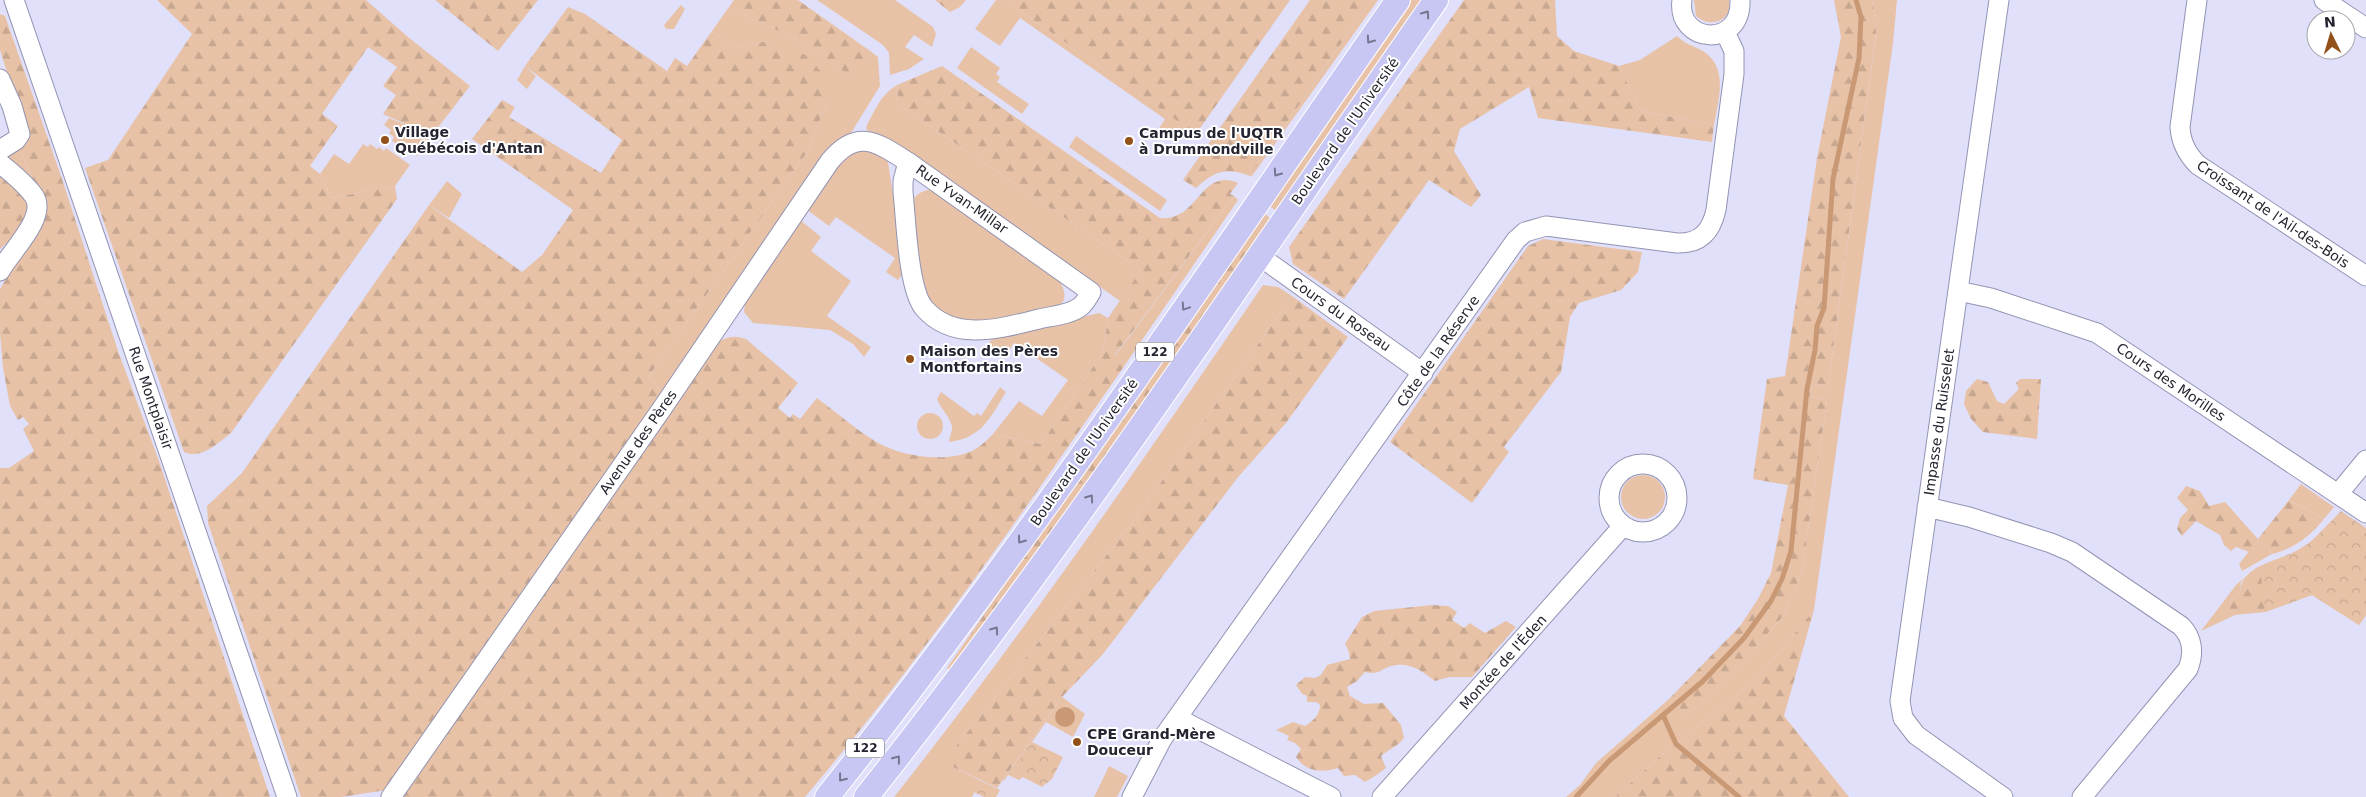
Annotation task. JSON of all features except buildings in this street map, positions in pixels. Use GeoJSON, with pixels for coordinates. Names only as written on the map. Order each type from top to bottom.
{"type":"FeatureCollection","features":[{"type":"Feature","properties":{"kind":"main road","name":"Boulevard de l'Université"},"geometry":{"type":"LineString","coordinates":[[826,797],[947,642],[1088,450],[1398,0]]}},
{"type":"Feature","properties":{"kind":"main road","name":"Boulevard de l'Université"},"geometry":{"type":"LineString","coordinates":[[866,797],[940,704],[1019,597],[1436,0]]}},
{"type":"Feature","properties":{"kind":"street","name":"Rue Montplaisir"},"geometry":{"type":"LineString","coordinates":[[14,0],[287,797]]}},
{"type":"Feature","properties":{"kind":"street"},"geometry":{"type":"LineString","coordinates":[[1682,0],[1684,16],[1696,31],[1706,35],[1725,32],[1738,18],[1740,0]]}},
{"type":"Feature","properties":{"kind":"street","name":"Impasse du Ruisselet"},"geometry":{"type":"LineString","coordinates":[[1999,0],[1900,699],[1902,718],[1916,735],[2002,797]]}},
{"type":"Feature","properties":{"kind":"street","name":"Croissant de l'Ail-des-Bois"},"geometry":{"type":"LineString","coordinates":[[2197,0],[2180,127],[2180,138],[2186,151],[2198,165],[2366,276]]}},
{"type":"Feature","properties":{"kind":"street"},"geometry":{"type":"LineString","coordinates":[[2324,0],[2366,28]]}},
{"type":"Feature","properties":{"kind":"street","name":"Côte de la Réserve"},"geometry":{"type":"LineString","coordinates":[[1132,797],[1156,750],[1177,718],[1508,252],[1525,232],[1546,226],[1688,244],[1699,239],[1708,231],[1716,210],[1734,74],[1734,51],[1725,32]]}},
{"type":"Feature","properties":{"kind":"street"},"geometry":{"type":"LineString","coordinates":[[0,79],[12,106],[20,134],[16,140],[0,150]]}},
{"type":"Feature","properties":{"kind":"street","name":"Avenue des Pères"},"geometry":{"type":"LineString","coordinates":[[391,797],[661,410],[830,161],[848,144],[858,140],[869,140],[908,162]]}},
{"type":"Feature","properties":{"kind":"street","name":"Rue Yvan-Millar"},"geometry":{"type":"LineString","coordinates":[[908,162],[1091,292],[1084,302],[1072,311],[992,330],[972,331],[954,327],[937,319],[924,308],[913,283],[903,192],[903,181],[908,162]]}},
{"type":"Feature","properties":{"kind":"street"},"geometry":{"type":"LineString","coordinates":[[0,163],[34,197],[38,211],[32,225],[0,271]]}},
{"type":"Feature","properties":{"kind":"street","name":"Cours du Roseau"},"geometry":{"type":"LineString","coordinates":[[1258,255],[1423,373]]}},
{"type":"Feature","properties":{"kind":"street","name":"Cours des Morilles"},"geometry":{"type":"LineString","coordinates":[[1958,291],[1991,298],[2097,334],[2366,513]]}},
{"type":"Feature","properties":{"kind":"street"},"geometry":{"type":"LineString","coordinates":[[2338,494],[2366,460]]}},
{"type":"Feature","properties":{"kind":"street"},"geometry":{"type":"LineString","coordinates":[[1927,507],[1969,517],[2051,543],[2072,552],[2181,626],[2190,636],[2192,654],[2188,669],[2082,797]]}},
{"type":"Feature","properties":{"kind":"street","name":"Montée de l'Éden"},"geometry":{"type":"LineString","coordinates":[[1382,797],[1623,526]]}},
{"type":"Feature","properties":{"kind":"street"},"geometry":{"type":"LineString","coordinates":[[1177,718],[1331,797]]}},
{"type":"Feature","properties":{"kind":"green space"},"geometry":{"type":"Polygon","coordinates":[[[157,0],[366,0],[408,37],[470,86],[440,125],[421,131],[383,114],[396,95],[383,86],[397,67],[368,47],[322,114],[338,126],[310,166],[320,174],[331,198],[395,186],[397,199],[231,433],[215,446],[197,454],[184,452],[85,168],[108,160],[192,34],[157,0]]]}},
{"type":"Feature","properties":{"kind":"green space"},"geometry":{"type":"Polygon","coordinates":[[[435,0],[538,0],[498,51],[435,0]]]}},
{"type":"Feature","properties":{"kind":"green space"},"geometry":{"type":"Polygon","coordinates":[[[734,0],[798,0],[873,53],[852,77],[801,42],[729,7],[734,0]]]}},
{"type":"Feature","properties":{"kind":"green space"},"geometry":{"type":"Polygon","coordinates":[[[817,0],[895,0],[933,27],[936,34],[932,47],[914,35],[905,47],[924,59],[909,69],[890,75],[889,53],[883,45],[817,0]]]}},
{"type":"Feature","properties":{"kind":"green space"},"geometry":{"type":"Polygon","coordinates":[[[935,0],[966,0],[960,7],[950,12],[935,0]]]}},
{"type":"Feature","properties":{"kind":"green space"},"geometry":{"type":"Polygon","coordinates":[[[996,0],[1005,0],[1188,128],[1185,133],[1177,128],[1171,138],[1159,128],[1165,119],[1020,18],[1000,46],[975,29],[996,0]]]}},
{"type":"Feature","properties":{"kind":"green space"},"geometry":{"type":"Polygon","coordinates":[[[1005,0],[1290,0],[1196,134],[1005,0]]]}},
{"type":"Feature","properties":{"kind":"green space"},"geometry":{"type":"Polygon","coordinates":[[[1310,0],[1371,0],[1250,176],[1228,171],[1221,172],[1215,174],[1196,188],[1183,180],[1310,0]]]}},
{"type":"Feature","properties":{"kind":"green space"},"geometry":{"type":"Polygon","coordinates":[[[1371,0],[1378,0],[1252,176],[1250,176],[1371,0]]]}},
{"type":"Feature","properties":{"kind":"green space"},"geometry":{"type":"Polygon","coordinates":[[[1411,0],[1425,0],[1278,212],[1268,205],[1411,0]]]}},
{"type":"Feature","properties":{"kind":"green space"},"geometry":{"type":"Polygon","coordinates":[[[1464,0],[1555,0],[1557,36],[1574,51],[1619,66],[1641,111],[1714,125],[1712,142],[1538,118],[1529,87],[1460,129],[1454,151],[1481,195],[1471,207],[1429,180],[1344,299],[1293,264],[1289,247],[1464,0]]]}},
{"type":"Feature","properties":{"kind":"green space"},"geometry":{"type":"Polygon","coordinates":[[[1694,0],[1729,0],[1728,13],[1719,21],[1708,22],[1702,20],[1696,16],[1694,0]]]}},
{"type":"Feature","properties":{"kind":"green space"},"geometry":{"type":"Polygon","coordinates":[[[1834,0],[1873,0],[1876,33],[1828,386],[1812,384],[1810,396],[1827,400],[1802,572],[1784,615],[1745,660],[1687,716],[1669,699],[1740,626],[1758,599],[1771,573],[1788,485],[1753,479],[1767,379],[1785,376],[1817,158],[1841,37],[1834,0]]]}},
{"type":"Feature","properties":{"kind":"green space"},"geometry":{"type":"Polygon","coordinates":[[[1873,0],[1897,0],[1893,43],[1814,610],[1756,680],[1659,757],[1615,797],[1566,797],[1580,785],[1596,763],[1669,699],[1687,716],[1745,660],[1784,615],[1802,572],[1827,400],[1810,396],[1812,384],[1828,386],[1876,34],[1873,0]]]}},
{"type":"Feature","properties":{"kind":"green space"},"geometry":{"type":"Polygon","coordinates":[[[681,5],[685,9],[674,29],[666,29],[664,25],[681,5]]]}},
{"type":"Feature","properties":{"kind":"green space"},"geometry":{"type":"Polygon","coordinates":[[[568,7],[585,14],[667,71],[675,58],[687,66],[712,31],[734,49],[771,40],[808,56],[825,77],[826,103],[810,148],[649,376],[662,392],[387,790],[341,797],[301,797],[208,523],[207,506],[242,473],[429,205],[522,272],[542,255],[573,210],[472,139],[502,100],[515,107],[509,117],[601,173],[622,140],[525,66],[568,7]]]}},
{"type":"Feature","properties":{"kind":"green space"},"geometry":{"type":"Polygon","coordinates":[[[729,7],[801,42],[851,76],[873,53],[878,57],[880,86],[851,133],[826,150],[662,392],[649,376],[810,148],[826,103],[771,40],[734,49],[712,31],[729,7]]]}},
{"type":"Feature","properties":{"kind":"green space"},"geometry":{"type":"Polygon","coordinates":[[[0,14],[5,16],[61,176],[118,351],[159,461],[270,797],[0,797],[0,468],[9,468],[34,451],[23,429],[29,424],[23,417],[18,420],[10,406],[3,368],[0,333],[0,289],[20,255],[43,203],[18,144],[26,133],[0,50],[0,14]]]}},
{"type":"Feature","properties":{"kind":"green space"},"geometry":{"type":"Polygon","coordinates":[[[1677,36],[1684,42],[1707,54],[1718,69],[1720,87],[1714,125],[1641,111],[1619,66],[1640,60],[1677,36]]]}},
{"type":"Feature","properties":{"kind":"green space"},"geometry":{"type":"Polygon","coordinates":[[[971,47],[1000,68],[996,74],[1000,77],[997,82],[1029,104],[1022,114],[957,68],[971,47]]]}},
{"type":"Feature","properties":{"kind":"green space"},"geometry":{"type":"Polygon","coordinates":[[[525,66],[536,76],[527,89],[517,80],[525,66]]]}},
{"type":"Feature","properties":{"kind":"green space"},"geometry":{"type":"Polygon","coordinates":[[[942,66],[1160,218],[1173,217],[1183,212],[1215,182],[1225,180],[1238,183],[1230,194],[1234,196],[1115,355],[1125,365],[970,585],[890,692],[805,797],[401,797],[717,343],[731,337],[746,339],[798,383],[778,408],[790,418],[793,414],[800,419],[817,398],[875,441],[897,451],[923,457],[961,455],[972,451],[993,434],[1041,444],[1103,352],[1108,318],[1141,270],[898,104],[897,85],[942,66]]]}},
{"type":"Feature","properties":{"kind":"green space"},"geometry":{"type":"Polygon","coordinates":[[[897,85],[898,104],[1141,270],[1120,301],[892,141],[866,129],[879,103],[897,85]]]}},
{"type":"Feature","properties":{"kind":"green space"},"geometry":{"type":"Polygon","coordinates":[[[389,118],[421,131],[440,125],[417,156],[392,141],[394,137],[389,133],[391,130],[384,125],[389,118]]]}},
{"type":"Feature","properties":{"kind":"green space"},"geometry":{"type":"Polygon","coordinates":[[[1076,136],[1167,200],[1160,211],[1069,147],[1076,136]]]}},
{"type":"Feature","properties":{"kind":"green space"},"geometry":{"type":"Polygon","coordinates":[[[18,144],[38,192],[4,160],[7,149],[18,144]]]}},
{"type":"Feature","properties":{"kind":"green space"},"geometry":{"type":"Polygon","coordinates":[[[363,144],[368,147],[370,144],[377,149],[379,147],[384,151],[386,148],[410,165],[395,186],[331,198],[320,174],[334,154],[349,164],[363,144]]]}},
{"type":"Feature","properties":{"kind":"green space"},"geometry":{"type":"Polygon","coordinates":[[[861,148],[881,155],[888,162],[905,271],[898,280],[886,272],[895,258],[836,217],[829,226],[806,209],[841,158],[861,148]]]}},
{"type":"Feature","properties":{"kind":"green space"},"geometry":{"type":"Polygon","coordinates":[[[0,171],[32,201],[32,214],[18,233],[0,249],[0,171]]]}},
{"type":"Feature","properties":{"kind":"green space"},"geometry":{"type":"Polygon","coordinates":[[[447,181],[462,194],[449,218],[429,205],[447,181]]]}},
{"type":"Feature","properties":{"kind":"green space"},"geometry":{"type":"Polygon","coordinates":[[[928,190],[934,191],[1059,280],[1063,287],[1064,295],[1061,304],[1058,307],[978,325],[950,319],[935,307],[921,286],[913,205],[917,195],[928,190]]]}},
{"type":"Feature","properties":{"kind":"green space"},"geometry":{"type":"Polygon","coordinates":[[[1234,196],[1238,200],[1125,365],[1115,356],[1234,196]]]}},
{"type":"Feature","properties":{"kind":"green space"},"geometry":{"type":"Polygon","coordinates":[[[1263,212],[1272,220],[952,672],[947,668],[1263,212]]]}},
{"type":"Feature","properties":{"kind":"green space"},"geometry":{"type":"Polygon","coordinates":[[[799,219],[821,237],[811,251],[851,281],[827,316],[871,347],[864,357],[853,344],[830,330],[753,323],[744,312],[745,303],[799,219]]]}},
{"type":"Feature","properties":{"kind":"green space"},"geometry":{"type":"Polygon","coordinates":[[[1543,239],[1642,252],[1638,272],[1621,290],[1579,303],[1570,317],[1561,372],[1504,447],[1509,452],[1472,503],[1390,442],[1528,246],[1543,239]]]}},
{"type":"Feature","properties":{"kind":"green space"},"geometry":{"type":"Polygon","coordinates":[[[1263,285],[1278,287],[1292,296],[1136,518],[954,749],[953,767],[981,781],[972,797],[894,797],[943,735],[1037,608],[1263,285]]]}},
{"type":"Feature","properties":{"kind":"green space"},"geometry":{"type":"Polygon","coordinates":[[[1292,296],[1348,337],[1286,423],[1239,476],[1103,654],[1062,697],[997,788],[953,767],[951,760],[954,749],[1136,518],[1292,296]]]}},
{"type":"Feature","properties":{"kind":"green space"},"geometry":{"type":"Polygon","coordinates":[[[1099,313],[1108,318],[1103,352],[1041,444],[993,434],[1019,401],[1042,416],[1068,380],[1014,343],[1009,350],[996,353],[990,349],[990,341],[994,338],[1099,313]]]}},
{"type":"Feature","properties":{"kind":"green space"},"geometry":{"type":"Polygon","coordinates":[[[1977,379],[1988,382],[1997,401],[2004,404],[2019,389],[2016,383],[2020,379],[2041,379],[2037,439],[1983,432],[1971,419],[1964,404],[1966,391],[1977,379]]]}},
{"type":"Feature","properties":{"kind":"green space"},"geometry":{"type":"Polygon","coordinates":[[[1000,387],[1006,392],[984,425],[970,436],[949,442],[952,426],[937,399],[941,392],[974,416],[977,413],[981,416],[1000,387]]]}},
{"type":"Feature","properties":{"kind":"green space"},"geometry":{"type":"Polygon","coordinates":[[[930,413],[939,417],[943,426],[939,435],[930,439],[921,435],[917,426],[921,417],[930,413]]]}},
{"type":"Feature","properties":{"kind":"green space"},"geometry":{"type":"Polygon","coordinates":[[[1643,475],[1655,479],[1661,485],[1665,497],[1661,509],[1655,515],[1643,519],[1631,515],[1625,509],[1621,497],[1625,485],[1631,479],[1643,475]]]}},
{"type":"Feature","properties":{"kind":"green space"},"geometry":{"type":"Polygon","coordinates":[[[2301,484],[2334,507],[2324,519],[2289,500],[2301,484]]]}},
{"type":"Feature","properties":{"kind":"green space"},"geometry":{"type":"Polygon","coordinates":[[[2186,486],[2200,491],[2209,506],[2225,502],[2258,539],[2289,500],[2324,519],[2301,541],[2280,552],[2272,554],[2258,540],[2249,552],[2236,547],[2231,551],[2224,545],[2220,535],[2196,521],[2182,536],[2177,529],[2180,518],[2188,510],[2177,498],[2186,486]]]}},
{"type":"Feature","properties":{"kind":"green space"},"geometry":{"type":"Polygon","coordinates":[[[2341,511],[2366,528],[2366,615],[2359,625],[2312,595],[2265,612],[2260,567],[2296,552],[2311,542],[2341,511]]]}},
{"type":"Feature","properties":{"kind":"green space"},"geometry":{"type":"Polygon","coordinates":[[[2326,527],[2366,615],[2359,625],[2312,595],[2265,612],[2235,615],[2229,610],[2231,599],[2240,592],[2242,583],[2253,570],[2300,549],[2326,527]]]}},
{"type":"Feature","properties":{"kind":"green space"},"geometry":{"type":"Polygon","coordinates":[[[2258,540],[2272,554],[2242,571],[2239,564],[2258,540]]]}},
{"type":"Feature","properties":{"kind":"green space"},"geometry":{"type":"Polygon","coordinates":[[[2246,576],[2241,582],[2240,592],[2231,599],[2229,610],[2235,615],[2201,631],[2236,585],[2246,576]]]}},
{"type":"Feature","properties":{"kind":"green space"},"geometry":{"type":"Polygon","coordinates":[[[1432,605],[1448,606],[1457,612],[1452,620],[1464,628],[1470,623],[1485,633],[1506,621],[1516,627],[1472,677],[1449,677],[1435,681],[1415,668],[1398,665],[1377,672],[1365,672],[1357,681],[1347,687],[1350,696],[1364,704],[1383,703],[1401,725],[1404,738],[1399,744],[1381,756],[1386,768],[1375,776],[1365,782],[1355,775],[1344,776],[1338,768],[1320,771],[1309,768],[1300,762],[1296,757],[1301,749],[1295,743],[1287,740],[1289,736],[1276,730],[1293,722],[1305,726],[1317,715],[1320,705],[1316,702],[1307,702],[1307,696],[1302,694],[1296,685],[1305,677],[1315,678],[1321,675],[1327,665],[1350,659],[1345,644],[1362,617],[1374,611],[1432,605]]]}},
{"type":"Feature","properties":{"kind":"green space"},"geometry":{"type":"Polygon","coordinates":[[[1814,610],[1784,716],[1849,797],[1615,797],[1659,757],[1756,680],[1814,610]]]}},
{"type":"Feature","properties":{"kind":"green space"},"geometry":{"type":"Polygon","coordinates":[[[1062,697],[1085,714],[1073,737],[1046,722],[1012,771],[1023,777],[1019,780],[1008,775],[1003,780],[1062,697]],[[1065,707],[1059,709],[1055,716],[1062,726],[1069,725],[1071,709],[1065,707]]]}},
{"type":"Feature","properties":{"kind":"green space"},"geometry":{"type":"Polygon","coordinates":[[[1032,742],[1063,757],[1052,779],[1042,787],[1011,771],[1032,742]]]}},
{"type":"Feature","properties":{"kind":"green space"},"geometry":{"type":"Polygon","coordinates":[[[1109,766],[1128,776],[1117,797],[1094,797],[1109,766]]]}},
{"type":"Feature","properties":{"kind":"green space"},"geometry":{"type":"Polygon","coordinates":[[[981,781],[1000,790],[996,797],[984,797],[974,792],[981,781]]]}},
{"type":"Feature","properties":{"kind":"shaded area"},"geometry":{"type":"Polygon","coordinates":[[[1065,707],[1072,710],[1075,717],[1072,724],[1065,727],[1058,724],[1055,717],[1058,710],[1065,707]]]}},
{"type":"Feature","properties":{"kind":"waterway"},"geometry":{"type":"LineString","coordinates":[[1576,797],[1609,761],[1703,681],[1744,638],[1771,601],[1782,579],[1791,551],[1807,389],[1815,350],[1817,326],[1824,308],[1833,179],[1859,58],[1861,17],[1856,0]]}},
{"type":"Feature","properties":{"kind":"waterway"},"geometry":{"type":"LineString","coordinates":[[1663,715],[1676,744],[1739,797]]}},
{"type":"Feature","properties":{"kind":"place","name":"Village Québécois d'Antan"},"geometry":{"type":"Point","coordinates":[385,140]}},
{"type":"Feature","properties":{"kind":"place","name":"Campus de l'UQTR à Drummondville"},"geometry":{"type":"Point","coordinates":[1129,141]}},
{"type":"Feature","properties":{"kind":"place","name":"Maison des Pères Montfortains"},"geometry":{"type":"Point","coordinates":[910,359]}},
{"type":"Feature","properties":{"kind":"place","name":"CPE Grand-Mère Douceur"},"geometry":{"type":"Point","coordinates":[1077,742]}}]}
